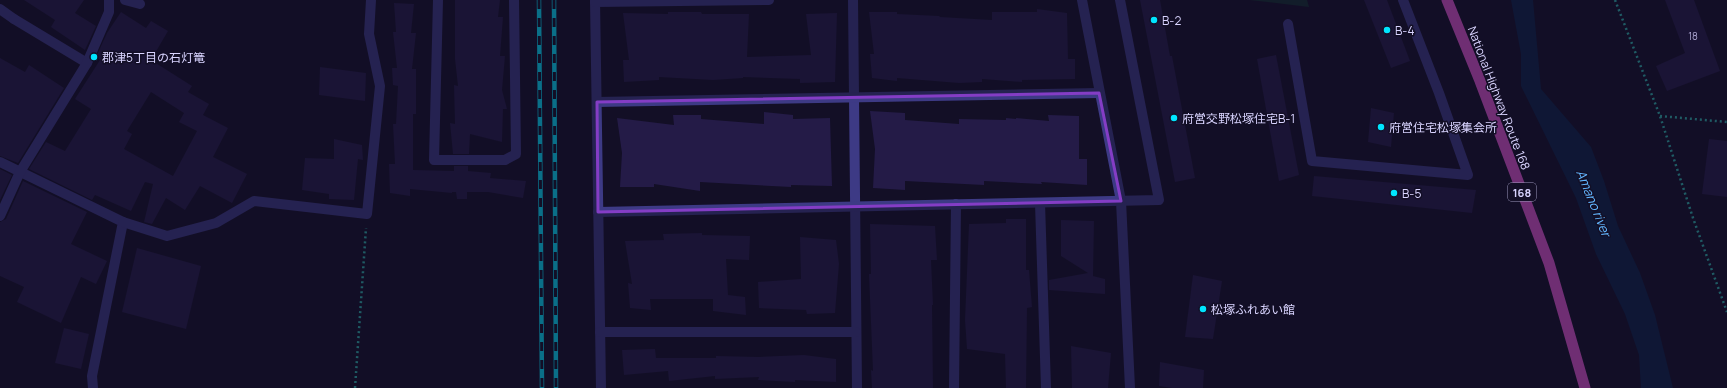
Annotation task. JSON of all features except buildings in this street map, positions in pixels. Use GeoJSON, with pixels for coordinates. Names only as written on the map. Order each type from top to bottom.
{"type":"FeatureCollection","features":[{"type":"Feature","properties":{"kind":"highway","name":"National Highway Route 168"},"geometry":{"type":"LineString","coordinates":[[1447,0],[1480,81],[1549,263],[1584,388]]}},
{"type":"Feature","properties":{"kind":"street"},"geometry":{"type":"LineString","coordinates":[[0,216],[20,172],[87,63],[109,12],[109,0]]}},
{"type":"Feature","properties":{"kind":"street"},"geometry":{"type":"LineString","coordinates":[[125,0],[140,4]]}},
{"type":"Feature","properties":{"kind":"street"},"geometry":{"type":"LineString","coordinates":[[0,162],[123,222],[167,236],[216,222],[254,201],[367,214],[380,86],[369,34],[371,0]]}},
{"type":"Feature","properties":{"kind":"street"},"geometry":{"type":"LineString","coordinates":[[438,0],[434,160],[505,160],[516,154],[514,0]]}},
{"type":"Feature","properties":{"kind":"street"},"geometry":{"type":"LineString","coordinates":[[601,388],[595,1],[769,0]]}},
{"type":"Feature","properties":{"kind":"street"},"geometry":{"type":"LineString","coordinates":[[853,0],[857,388]]}},
{"type":"Feature","properties":{"kind":"street"},"geometry":{"type":"LineString","coordinates":[[1082,0],[1121,201],[1130,388]]}},
{"type":"Feature","properties":{"kind":"street"},"geometry":{"type":"LineString","coordinates":[[598,212],[1159,200],[1120,0]]}},
{"type":"Feature","properties":{"kind":"street"},"geometry":{"type":"LineString","coordinates":[[1288,24],[1312,161],[1468,175],[1439,93],[1403,0]]}},
{"type":"Feature","properties":{"kind":"street"},"geometry":{"type":"LineString","coordinates":[[0,9],[87,63]]}},
{"type":"Feature","properties":{"kind":"street"},"geometry":{"type":"LineString","coordinates":[[596,102],[1099,92]]}},
{"type":"Feature","properties":{"kind":"street"},"geometry":{"type":"LineString","coordinates":[[1040,203],[1046,388]]}},
{"type":"Feature","properties":{"kind":"street"},"geometry":{"type":"LineString","coordinates":[[954,388],[956,204]]}},
{"type":"Feature","properties":{"kind":"street"},"geometry":{"type":"LineString","coordinates":[[93,388],[92,376],[123,222]]}},
{"type":"Feature","properties":{"kind":"street"},"geometry":{"type":"LineString","coordinates":[[600,332],[856,332]]}},
{"type":"Feature","properties":{"kind":"path"},"geometry":{"type":"LineString","coordinates":[[1614,0],[1660,116],[1727,312]]}},
{"type":"Feature","properties":{"kind":"path"},"geometry":{"type":"LineString","coordinates":[[1660,116],[1727,122]]}},
{"type":"Feature","properties":{"kind":"path"},"geometry":{"type":"LineString","coordinates":[[355,388],[367,214]]}},
{"type":"Feature","properties":{"kind":"highlighted area"},"geometry":{"type":"Polygon","coordinates":[[[1099,93],[1121,201],[598,212],[597,102],[1099,93]]]}},
{"type":"Feature","properties":{"kind":"green space"},"geometry":{"type":"Polygon","coordinates":[[[1250,0],[1307,0],[1309,7],[1250,0]]]}},
{"type":"Feature","properties":{"kind":"water","name":"Amano river"},"geometry":{"type":"Polygon","coordinates":[[[1511,0],[1533,0],[1541,89],[1591,147],[1604,181],[1618,226],[1640,273],[1655,315],[1673,388],[1641,388],[1639,355],[1625,314],[1596,254],[1576,198],[1521,86],[1521,54],[1511,0]]]}},
{"type":"Feature","properties":{"kind":"railway"},"geometry":{"type":"LineString","coordinates":[[539,0],[542,388]]}},
{"type":"Feature","properties":{"kind":"railway"},"geometry":{"type":"LineString","coordinates":[[554,0],[556,388]]}},
{"type":"Feature","properties":{"kind":"place","name":"B-2"},"geometry":{"type":"Point","coordinates":[1154,20]}},
{"type":"Feature","properties":{"kind":"place","name":"B-4"},"geometry":{"type":"Point","coordinates":[1387,30]}},
{"type":"Feature","properties":{"kind":"place","name":"郡津5丁目の石灯篭"},"geometry":{"type":"Point","coordinates":[94,57]}},
{"type":"Feature","properties":{"kind":"place","name":"府営交野松塚住宅B-1"},"geometry":{"type":"Point","coordinates":[1174,118]}},
{"type":"Feature","properties":{"kind":"place","name":"府営住宅松塚集会所"},"geometry":{"type":"Point","coordinates":[1381,127]}},
{"type":"Feature","properties":{"kind":"place","name":"B-5"},"geometry":{"type":"Point","coordinates":[1394,193]}},
{"type":"Feature","properties":{"kind":"place","name":"松塚ふれあい館"},"geometry":{"type":"Point","coordinates":[1203,309]}}]}
